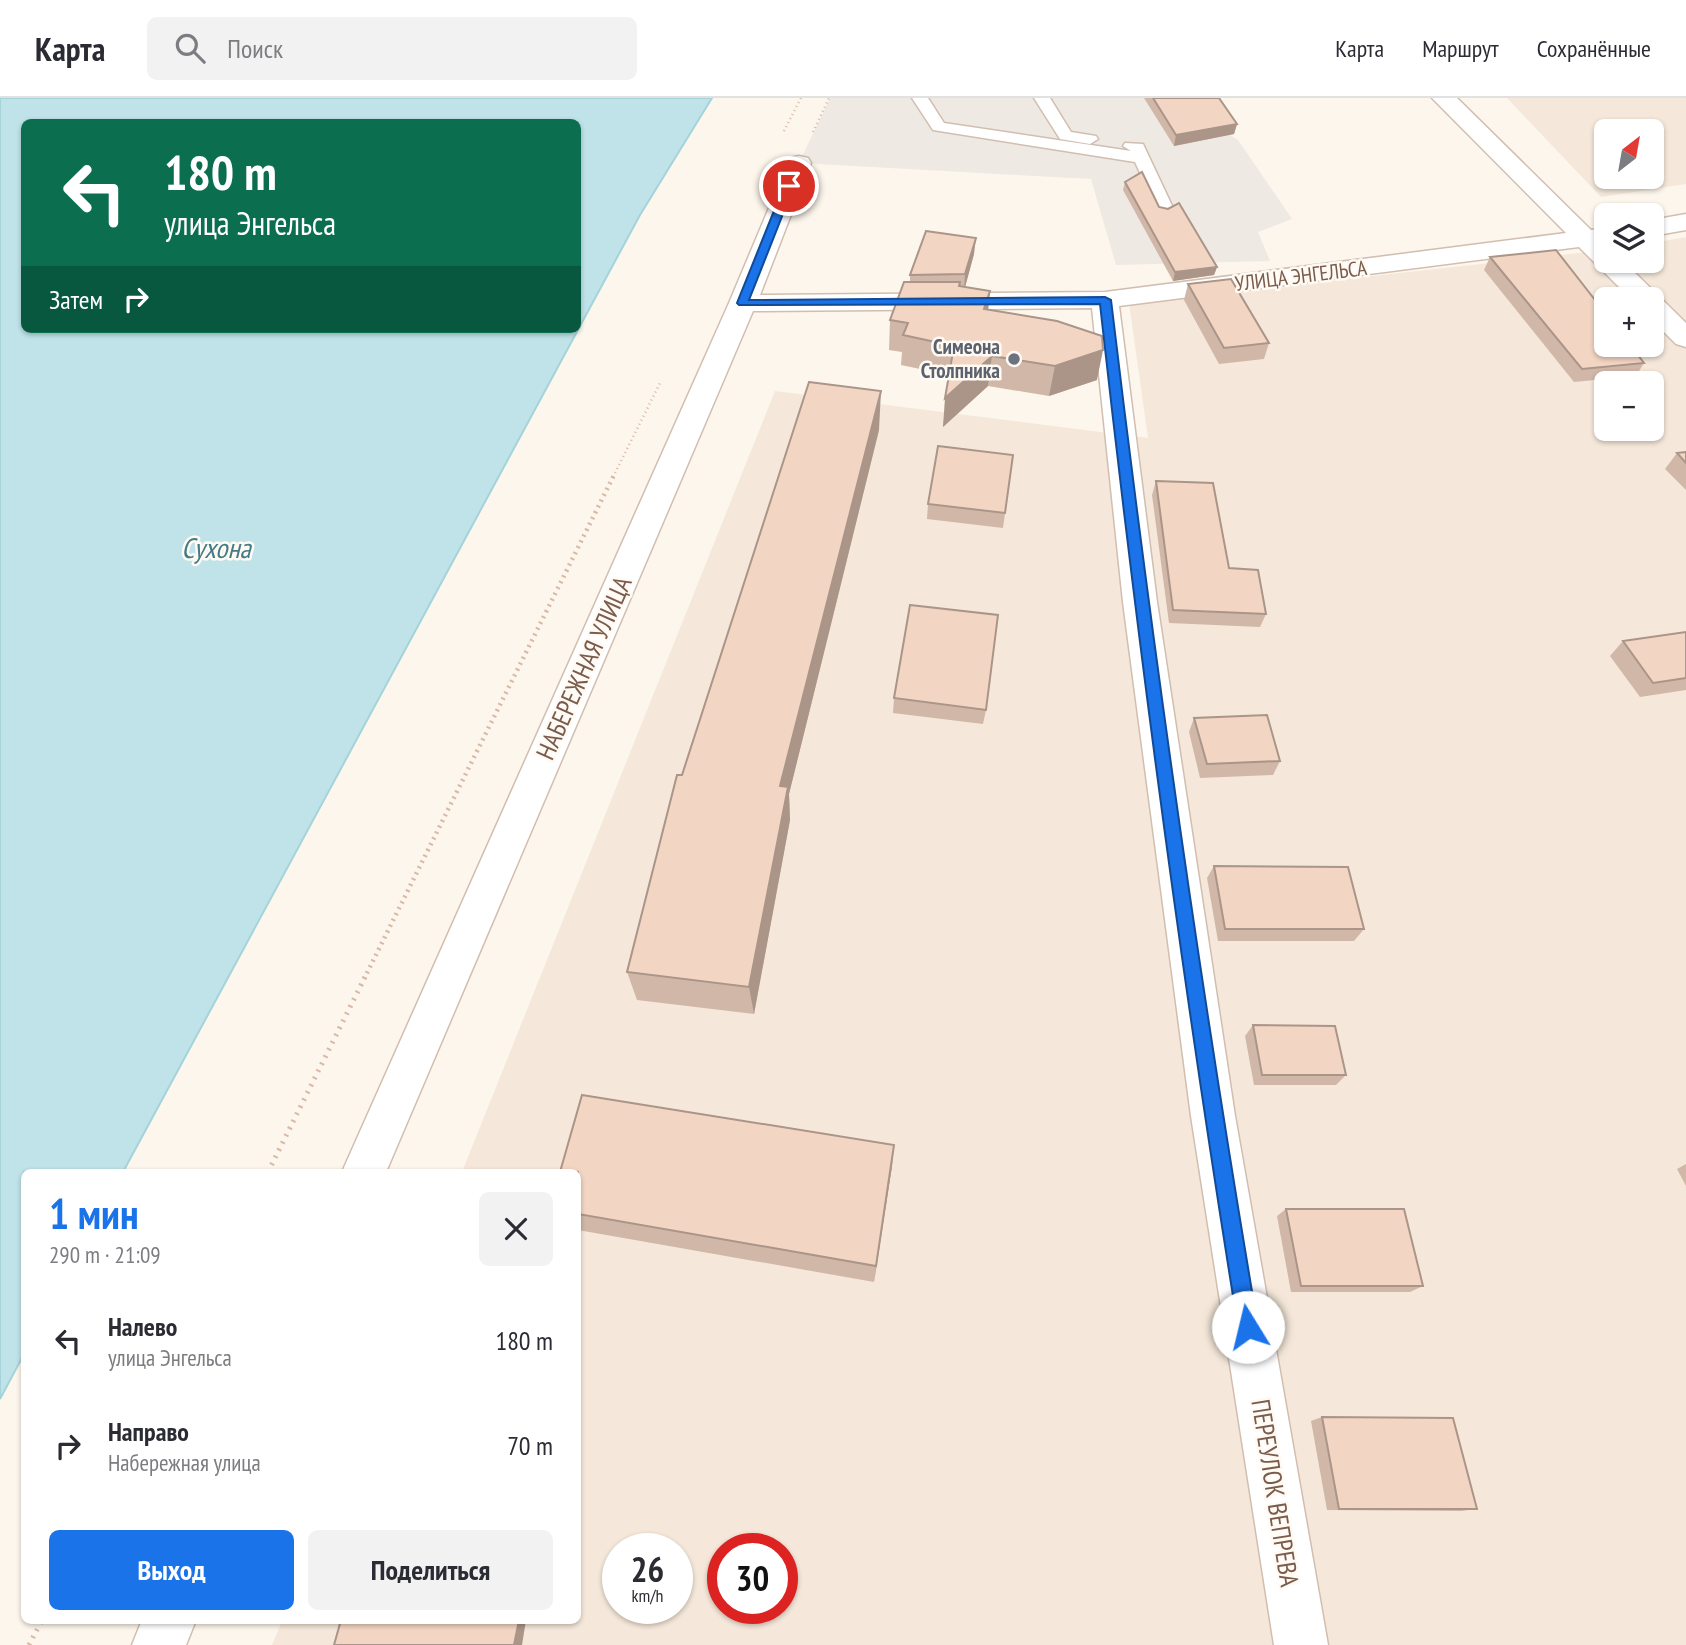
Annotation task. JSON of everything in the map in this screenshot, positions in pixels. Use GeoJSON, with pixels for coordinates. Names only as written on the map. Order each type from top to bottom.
{"type":"FeatureCollection","features":[{"type":"Feature","properties":{"kind":"street"},"geometry":{"type":"LineString","coordinates":[[1444,98],[1594,236]]}},
{"type":"Feature","properties":{"kind":"street","name":"НАБЕРЕЖНАЯ УЛИЦА"},"geometry":{"type":"LineString","coordinates":[[365,1169],[743,303],[789,150]]}},
{"type":"Feature","properties":{"kind":"street"},"geometry":{"type":"LineString","coordinates":[[1664,226],[1686,222]]}},
{"type":"Feature","properties":{"kind":"street","name":"УЛИЦА ЭНГЕЛЬСА"},"geometry":{"type":"LineString","coordinates":[[743,303],[1105,300],[1594,238]]}},
{"type":"Feature","properties":{"kind":"street"},"geometry":{"type":"LineString","coordinates":[[1625,273],[1636,287]]}},
{"type":"Feature","properties":{"kind":"street","name":"ПЕРЕУЛОК ВЕПРЕВА"},"geometry":{"type":"LineString","coordinates":[[1105,300],[1140,602],[1213,1116],[1301,1645]]}},
{"type":"Feature","properties":{"kind":"street"},"geometry":{"type":"LineString","coordinates":[[1664,317],[1686,338]]}},
{"type":"Feature","properties":{"kind":"street"},"geometry":{"type":"LineString","coordinates":[[159,1645],[167,1624]]}},
{"type":"Feature","properties":{"kind":"lane"},"geometry":{"type":"LineString","coordinates":[[920,98],[939,127],[1142,158]]}},
{"type":"Feature","properties":{"kind":"lane"},"geometry":{"type":"LineString","coordinates":[[1042,98],[1066,135],[1137,147],[1165,210]]}},
{"type":"Feature","properties":{"kind":"path"},"geometry":{"type":"LineString","coordinates":[[789,150],[802,98]]}},
{"type":"Feature","properties":{"kind":"path"},"geometry":{"type":"LineString","coordinates":[[269,1169],[662,379]]}},
{"type":"Feature","properties":{"kind":"path"},"geometry":{"type":"LineString","coordinates":[[29,1645],[40,1624]]}},
{"type":"Feature","properties":{"kind":"shaded area"},"geometry":{"type":"Polygon","coordinates":[[[830,98],[1191,98],[1211,123],[1238,140],[1292,219],[1258,232],[1270,261],[1116,265],[1091,179],[799,163],[830,98]]]}},
{"type":"Feature","properties":{"kind":"shaded area"},"geometry":{"type":"Polygon","coordinates":[[[1507,98],[1686,98],[1686,184],[1664,187],[1664,119],[1594,119],[1594,189],[1653,189],[1601,197],[1507,98]]]}},
{"type":"Feature","properties":{"kind":"shaded area"},"geometry":{"type":"Polygon","coordinates":[[[1686,237],[1686,1645],[272,1645],[281,1624],[581,1624],[581,1169],[463,1169],[775,391],[1148,438],[1129,303],[1594,251],[1594,273],[1664,273],[1664,241],[1686,237]]]}},
{"type":"Feature","properties":{"kind":"water","name":"Сухона"},"geometry":{"type":"Polygon","coordinates":[[[0,98],[712,98],[640,215],[581,324],[581,119],[21,119],[21,333],[576,333],[125,1169],[21,1169],[21,1360],[0,1399],[0,98]]]}},
{"type":"Feature","properties":{"kind":"building"},"geometry":{"type":"Polygon","coordinates":[[[1153,98],[1219,98],[1237,124],[1176,135],[1153,98]]]}},
{"type":"Feature","properties":{"kind":"building"},"geometry":{"type":"Polygon","coordinates":[[[1142,172],[1159,207],[1168,209],[1179,203],[1217,267],[1175,272],[1125,182],[1142,172]]]}},
{"type":"Feature","properties":{"kind":"building"},"geometry":{"type":"Polygon","coordinates":[[[926,231],[976,238],[965,274],[910,275],[926,231]]]}},
{"type":"Feature","properties":{"kind":"building"},"geometry":{"type":"Polygon","coordinates":[[[1556,250],[1594,299],[1594,357],[1639,357],[1644,363],[1582,369],[1490,257],[1556,250]]]}},
{"type":"Feature","properties":{"kind":"building"},"geometry":{"type":"Polygon","coordinates":[[[1231,279],[1269,343],[1224,348],[1188,284],[1231,279]]]}},
{"type":"Feature","properties":{"kind":"building"},"geometry":{"type":"Polygon","coordinates":[[[904,282],[960,282],[959,286],[990,291],[984,309],[1057,321],[1102,336],[1103,350],[1055,366],[992,356],[945,398],[954,346],[903,335],[908,323],[890,320],[904,282]]]}},
{"type":"Feature","properties":{"kind":"building"},"geometry":{"type":"Polygon","coordinates":[[[809,382],[881,391],[780,786],[788,787],[749,987],[627,972],[677,775],[682,775],[809,382]]]}},
{"type":"Feature","properties":{"kind":"building"},"geometry":{"type":"Polygon","coordinates":[[[938,446],[1013,455],[1005,513],[928,504],[938,446]]]}},
{"type":"Feature","properties":{"kind":"building"},"geometry":{"type":"Polygon","coordinates":[[[1686,452],[1686,463],[1677,453],[1686,452]]]}},
{"type":"Feature","properties":{"kind":"building"},"geometry":{"type":"Polygon","coordinates":[[[1156,481],[1213,483],[1229,568],[1258,570],[1266,614],[1173,610],[1156,481]]]}},
{"type":"Feature","properties":{"kind":"building"},"geometry":{"type":"Polygon","coordinates":[[[910,605],[998,615],[986,710],[894,698],[910,605]]]}},
{"type":"Feature","properties":{"kind":"building"},"geometry":{"type":"Polygon","coordinates":[[[1686,632],[1686,678],[1653,683],[1623,641],[1686,632]]]}},
{"type":"Feature","properties":{"kind":"building"},"geometry":{"type":"Polygon","coordinates":[[[1267,715],[1280,761],[1207,764],[1194,718],[1267,715]]]}},
{"type":"Feature","properties":{"kind":"building"},"geometry":{"type":"Polygon","coordinates":[[[1214,866],[1348,867],[1364,929],[1225,929],[1214,866]]]}},
{"type":"Feature","properties":{"kind":"building"},"geometry":{"type":"Polygon","coordinates":[[[1253,1025],[1335,1026],[1346,1075],[1262,1075],[1253,1025]]]}},
{"type":"Feature","properties":{"kind":"building"},"geometry":{"type":"Polygon","coordinates":[[[582,1095],[894,1145],[876,1266],[581,1215],[581,1169],[561,1169],[582,1095]]]}},
{"type":"Feature","properties":{"kind":"building"},"geometry":{"type":"Polygon","coordinates":[[[1286,1209],[1404,1209],[1423,1286],[1301,1286],[1286,1209]]]}},
{"type":"Feature","properties":{"kind":"building"},"geometry":{"type":"Polygon","coordinates":[[[1322,1417],[1453,1418],[1477,1509],[1339,1509],[1322,1417]]]}},
{"type":"Feature","properties":{"kind":"building"},"geometry":{"type":"Polygon","coordinates":[[[340,1624],[518,1624],[514,1645],[334,1645],[340,1624]]]}},
{"type":"Feature","properties":{"kind":"place","name":"Симеона Столпника"},"geometry":{"type":"Point","coordinates":[1014,359]}},
{"type":"Feature","properties":{"kind":"route"},"geometry":{"type":"LineString","coordinates":[[789,186],[743,303],[1105,300],[1140,602],[1213,1116],[1248,1327]]}}]}
